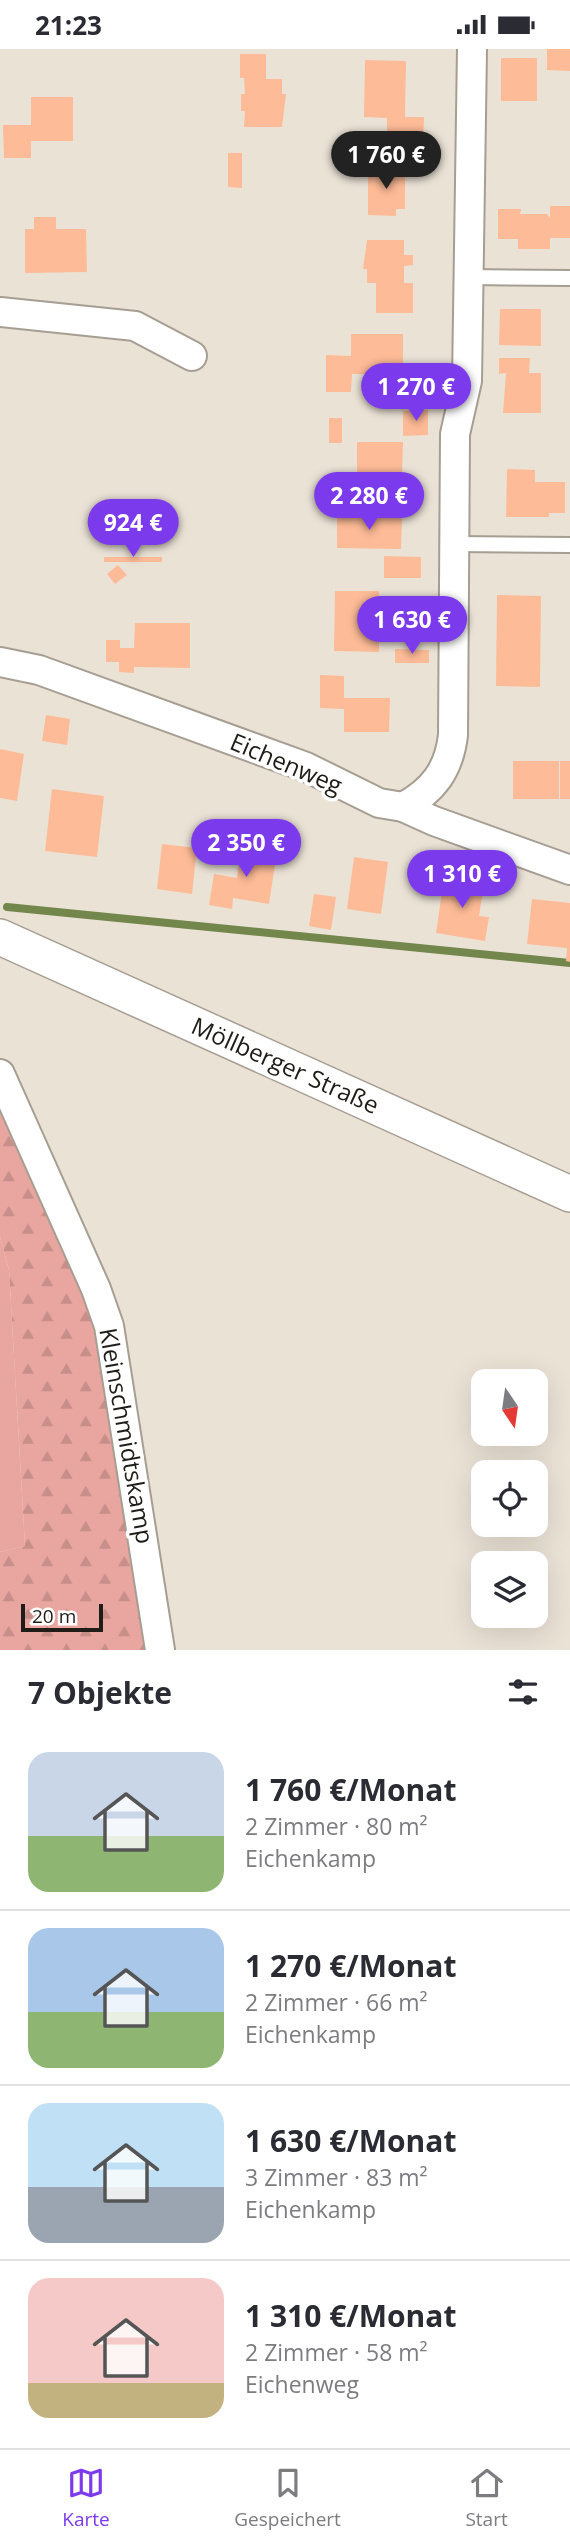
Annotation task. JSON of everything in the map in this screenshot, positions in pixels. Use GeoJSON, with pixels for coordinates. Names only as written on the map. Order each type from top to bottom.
{"type":"FeatureCollection","features":[{"type":"Feature","properties":{"kind":"street"},"geometry":{"type":"LineString","coordinates":[[403,807],[421,797],[433,785],[451,753],[455,434],[467,381],[472,49]]}},
{"type":"Feature","properties":{"kind":"street"},"geometry":{"type":"LineString","coordinates":[[0,311],[135,326],[192,356]]}},
{"type":"Feature","properties":{"kind":"street","name":"Eichenweg"},"geometry":{"type":"LineString","coordinates":[[0,662],[51,674],[306,767],[379,803],[403,807],[434,821],[570,870]]}},
{"type":"Feature","properties":{"kind":"street","name":"Möllberger Straße"},"geometry":{"type":"LineString","coordinates":[[0,937],[570,1194]]}},
{"type":"Feature","properties":{"kind":"street","name":"Kleinschmidtskamp"},"geometry":{"type":"LineString","coordinates":[[0,1074],[96,1289],[109,1326],[160,1650]]}},
{"type":"Feature","properties":{"kind":"lane"},"geometry":{"type":"LineString","coordinates":[[468,277],[570,278]]}},
{"type":"Feature","properties":{"kind":"lane"},"geometry":{"type":"LineString","coordinates":[[454,544],[570,545]]}},
{"type":"Feature","properties":{"kind":"green space"},"geometry":{"type":"Polygon","coordinates":[[[0,1099],[96,1320],[150,1650],[0,1650],[0,1552],[25,1546],[9,1270],[0,1237],[0,1099]]]}},
{"type":"Feature","properties":{"kind":"green space"},"geometry":{"type":"Polygon","coordinates":[[[0,1237],[9,1270],[25,1546],[0,1552],[0,1237]]]}},
{"type":"Feature","properties":{"kind":"building"},"geometry":{"type":"Polygon","coordinates":[[[547,49],[570,49],[570,71],[547,70],[547,49]]]}},
{"type":"Feature","properties":{"kind":"building"},"geometry":{"type":"Polygon","coordinates":[[[240,54],[266,54],[266,79],[282,79],[282,94],[286,94],[282,127],[244,127],[245,111],[241,111],[241,94],[245,94],[244,78],[240,78],[240,54]]]}},
{"type":"Feature","properties":{"kind":"building"},"geometry":{"type":"Polygon","coordinates":[[[501,58],[537,58],[537,101],[501,101],[501,58]]]}},
{"type":"Feature","properties":{"kind":"building"},"geometry":{"type":"Polygon","coordinates":[[[365,60],[406,61],[405,117],[424,117],[423,142],[387,142],[387,118],[364,117],[365,60]]]}},
{"type":"Feature","properties":{"kind":"building"},"geometry":{"type":"Polygon","coordinates":[[[31,97],[73,97],[73,141],[31,141],[31,158],[4,158],[3,125],[31,125],[31,97]]]}},
{"type":"Feature","properties":{"kind":"building"},"geometry":{"type":"Polygon","coordinates":[[[228,153],[242,153],[242,188],[228,187],[228,153]]]}},
{"type":"Feature","properties":{"kind":"building"},"geometry":{"type":"Polygon","coordinates":[[[368,168],[405,168],[405,209],[396,209],[396,216],[368,215],[368,168]]]}},
{"type":"Feature","properties":{"kind":"building"},"geometry":{"type":"Polygon","coordinates":[[[550,206],[570,206],[570,238],[550,238],[550,249],[518,249],[518,239],[498,239],[498,209],[521,209],[520,214],[547,214],[550,218],[550,206]]]}},
{"type":"Feature","properties":{"kind":"building"},"geometry":{"type":"Polygon","coordinates":[[[34,217],[56,217],[56,229],[86,229],[87,272],[25,273],[25,229],[34,229],[34,217]]]}},
{"type":"Feature","properties":{"kind":"building"},"geometry":{"type":"Polygon","coordinates":[[[367,240],[404,240],[404,255],[413,255],[413,265],[404,266],[404,283],[413,283],[413,313],[376,313],[376,283],[367,283],[367,269],[363,269],[367,240]]]}},
{"type":"Feature","properties":{"kind":"building"},"geometry":{"type":"Polygon","coordinates":[[[500,309],[541,309],[541,346],[499,345],[500,309]]]}},
{"type":"Feature","properties":{"kind":"building"},"geometry":{"type":"Polygon","coordinates":[[[351,334],[403,334],[403,375],[352,374],[351,392],[326,392],[326,355],[351,356],[351,334]]]}},
{"type":"Feature","properties":{"kind":"building"},"geometry":{"type":"Polygon","coordinates":[[[499,358],[530,358],[529,373],[541,373],[541,413],[503,413],[506,373],[499,374],[499,358]]]}},
{"type":"Feature","properties":{"kind":"building"},"geometry":{"type":"Polygon","coordinates":[[[428,410],[428,435],[403,436],[403,411],[428,410]]]}},
{"type":"Feature","properties":{"kind":"building"},"geometry":{"type":"Polygon","coordinates":[[[329,418],[342,418],[342,443],[329,443],[329,418]]]}},
{"type":"Feature","properties":{"kind":"building"},"geometry":{"type":"Polygon","coordinates":[[[357,442],[403,442],[402,476],[357,476],[357,442]]]}},
{"type":"Feature","properties":{"kind":"building"},"geometry":{"type":"Polygon","coordinates":[[[507,469],[535,470],[535,482],[565,482],[565,513],[549,513],[549,517],[506,517],[507,469]]]}},
{"type":"Feature","properties":{"kind":"building"},"geometry":{"type":"Polygon","coordinates":[[[337,515],[402,516],[401,549],[337,548],[337,515]]]}},
{"type":"Feature","properties":{"kind":"building"},"geometry":{"type":"Polygon","coordinates":[[[384,556],[421,557],[421,578],[384,578],[384,556]]]}},
{"type":"Feature","properties":{"kind":"building"},"geometry":{"type":"Polygon","coordinates":[[[104,557],[162,557],[162,562],[104,562],[104,557]]]}},
{"type":"Feature","properties":{"kind":"building"},"geometry":{"type":"Polygon","coordinates":[[[118,565],[127,575],[115,584],[107,574],[118,565]]]}},
{"type":"Feature","properties":{"kind":"building"},"geometry":{"type":"Polygon","coordinates":[[[335,591],[379,591],[379,652],[334,651],[335,591]]]}},
{"type":"Feature","properties":{"kind":"building"},"geometry":{"type":"Polygon","coordinates":[[[497,595],[541,596],[540,687],[496,686],[497,595]]]}},
{"type":"Feature","properties":{"kind":"building"},"geometry":{"type":"Polygon","coordinates":[[[135,623],[190,623],[190,668],[134,667],[134,673],[119,672],[119,662],[106,662],[106,640],[120,640],[120,648],[134,648],[135,623]]]}},
{"type":"Feature","properties":{"kind":"building"},"geometry":{"type":"Polygon","coordinates":[[[395,649],[429,650],[429,663],[395,663],[395,649]]]}},
{"type":"Feature","properties":{"kind":"building"},"geometry":{"type":"Polygon","coordinates":[[[320,675],[344,676],[344,698],[390,698],[389,732],[344,732],[344,709],[320,708],[320,675]]]}},
{"type":"Feature","properties":{"kind":"building"},"geometry":{"type":"Polygon","coordinates":[[[46,715],[70,719],[67,745],[42,741],[46,715]]]}},
{"type":"Feature","properties":{"kind":"building"},"geometry":{"type":"Polygon","coordinates":[[[0,749],[24,754],[17,801],[0,798],[0,749]]]}},
{"type":"Feature","properties":{"kind":"building"},"geometry":{"type":"Polygon","coordinates":[[[513,761],[559,761],[559,799],[513,799],[513,761]]]}},
{"type":"Feature","properties":{"kind":"building"},"geometry":{"type":"Polygon","coordinates":[[[560,761],[570,761],[570,799],[560,799],[560,761]]]}},
{"type":"Feature","properties":{"kind":"building"},"geometry":{"type":"Polygon","coordinates":[[[52,789],[104,796],[97,857],[45,851],[52,789]]]}},
{"type":"Feature","properties":{"kind":"building"},"geometry":{"type":"Polygon","coordinates":[[[162,844],[197,848],[192,894],[157,889],[162,844]]]}},
{"type":"Feature","properties":{"kind":"building"},"geometry":{"type":"Polygon","coordinates":[[[242,845],[277,851],[269,904],[233,898],[232,909],[209,905],[214,874],[237,878],[242,845]]]}},
{"type":"Feature","properties":{"kind":"building"},"geometry":{"type":"Polygon","coordinates":[[[354,857],[388,862],[381,914],[347,909],[354,857]]]}},
{"type":"Feature","properties":{"kind":"building"},"geometry":{"type":"Polygon","coordinates":[[[444,878],[484,884],[479,916],[489,917],[485,941],[436,933],[444,878]]]}},
{"type":"Feature","properties":{"kind":"building"},"geometry":{"type":"Polygon","coordinates":[[[314,894],[336,897],[331,930],[309,926],[314,894]]]}},
{"type":"Feature","properties":{"kind":"building"},"geometry":{"type":"Polygon","coordinates":[[[532,899],[570,903],[570,962],[566,961],[567,948],[527,944],[532,899]]]}},
{"type":"Feature","properties":{"kind":"waterway"},"geometry":{"type":"LineString","coordinates":[[7,907],[570,963]]}}]}
